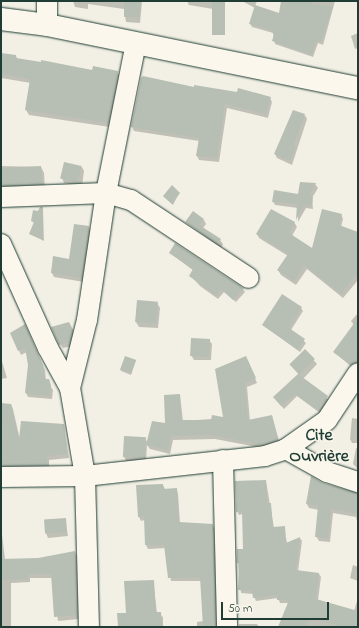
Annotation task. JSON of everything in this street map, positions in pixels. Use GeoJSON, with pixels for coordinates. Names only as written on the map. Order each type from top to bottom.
{"type":"FeatureCollection","features":[{"type":"Feature","properties":{"kind":"main road"},"geometry":{"type":"LineString","coordinates":[[1,19],[47,25],[358,88]]}},
{"type":"Feature","properties":{"kind":"street"},"geometry":{"type":"LineString","coordinates":[[47,1],[47,25]]}},
{"type":"Feature","properties":{"kind":"street"},"geometry":{"type":"LineString","coordinates":[[70,388],[87,320],[106,194],[136,43]]}},
{"type":"Feature","properties":{"kind":"street"},"geometry":{"type":"LineString","coordinates":[[1,197],[106,194],[131,200],[249,278]]}},
{"type":"Feature","properties":{"kind":"street"},"geometry":{"type":"LineString","coordinates":[[1,244],[48,348],[70,388],[85,476],[89,627]]}},
{"type":"Feature","properties":{"kind":"street"},"geometry":{"type":"LineString","coordinates":[[1,477],[85,476],[265,456],[286,449],[327,420],[358,373]]}},
{"type":"Feature","properties":{"kind":"street"},"geometry":{"type":"LineString","coordinates":[[286,449],[327,472],[358,482]]}},
{"type":"Feature","properties":{"kind":"street"},"geometry":{"type":"LineString","coordinates":[[223,460],[227,627]]}},
{"type":"Feature","properties":{"kind":"building"},"geometry":{"type":"Polygon","coordinates":[[[124,1],[140,1],[140,17],[124,17],[124,1]]]}},
{"type":"Feature","properties":{"kind":"building"},"geometry":{"type":"Polygon","coordinates":[[[212,1],[225,1],[225,35],[212,35],[212,1]]]}},
{"type":"Feature","properties":{"kind":"building"},"geometry":{"type":"Polygon","coordinates":[[[281,1],[313,1],[312,4],[333,7],[321,42],[316,41],[312,55],[272,41],[274,34],[270,30],[249,24],[255,5],[279,13],[281,1]]]}},
{"type":"Feature","properties":{"kind":"building"},"geometry":{"type":"Polygon","coordinates":[[[1,53],[16,55],[16,58],[41,62],[41,60],[92,70],[93,66],[118,71],[108,123],[25,110],[30,79],[1,74],[1,53]]]}},
{"type":"Feature","properties":{"kind":"building"},"geometry":{"type":"Polygon","coordinates":[[[143,76],[194,87],[194,85],[237,92],[238,88],[271,97],[266,114],[225,104],[217,158],[196,156],[199,138],[131,127],[141,78],[143,76]]]}},
{"type":"Feature","properties":{"kind":"building"},"geometry":{"type":"Polygon","coordinates":[[[293,110],[305,114],[293,146],[296,147],[290,161],[274,154],[293,110]]]}},
{"type":"Feature","properties":{"kind":"building"},"geometry":{"type":"Polygon","coordinates":[[[64,162],[82,166],[78,183],[60,179],[64,162]]]}},
{"type":"Feature","properties":{"kind":"building"},"geometry":{"type":"Polygon","coordinates":[[[41,166],[42,184],[2,186],[1,168],[41,166]]]}},
{"type":"Feature","properties":{"kind":"building"},"geometry":{"type":"Polygon","coordinates":[[[300,182],[316,183],[309,196],[313,197],[312,206],[304,205],[296,220],[297,204],[272,202],[274,190],[298,194],[300,182]]]}},
{"type":"Feature","properties":{"kind":"building"},"geometry":{"type":"Polygon","coordinates":[[[172,185],[180,193],[172,204],[163,196],[172,185]]]}},
{"type":"Feature","properties":{"kind":"building"},"geometry":{"type":"Polygon","coordinates":[[[40,207],[43,207],[43,240],[29,234],[34,222],[31,221],[33,210],[38,211],[40,207]]]}},
{"type":"Feature","properties":{"kind":"building"},"geometry":{"type":"Polygon","coordinates":[[[271,209],[295,222],[289,233],[312,248],[322,209],[342,214],[339,225],[358,232],[358,272],[341,294],[304,265],[294,281],[277,270],[288,254],[256,234],[271,209]]]}},
{"type":"Feature","properties":{"kind":"building"},"geometry":{"type":"Polygon","coordinates":[[[193,211],[204,219],[199,225],[221,239],[218,244],[185,222],[193,211]]]}},
{"type":"Feature","properties":{"kind":"building"},"geometry":{"type":"Polygon","coordinates":[[[74,224],[89,226],[82,278],[51,273],[53,256],[69,259],[74,224]]]}},
{"type":"Feature","properties":{"kind":"building"},"geometry":{"type":"Polygon","coordinates":[[[175,243],[244,288],[233,300],[221,289],[216,296],[189,276],[193,269],[169,253],[175,243]]]}},
{"type":"Feature","properties":{"kind":"building"},"geometry":{"type":"Polygon","coordinates":[[[282,294],[302,307],[289,328],[305,339],[298,350],[262,325],[282,294]]]}},
{"type":"Feature","properties":{"kind":"building"},"geometry":{"type":"Polygon","coordinates":[[[137,300],[158,302],[156,324],[135,322],[137,300]]]}},
{"type":"Feature","properties":{"kind":"building"},"geometry":{"type":"Polygon","coordinates":[[[358,318],[358,362],[351,365],[333,352],[358,318]]]}},
{"type":"Feature","properties":{"kind":"building"},"geometry":{"type":"Polygon","coordinates":[[[69,322],[73,330],[70,342],[59,345],[51,327],[69,322]]]}},
{"type":"Feature","properties":{"kind":"building"},"geometry":{"type":"Polygon","coordinates":[[[25,324],[43,365],[45,379],[49,379],[51,385],[50,396],[25,393],[28,365],[25,348],[18,351],[10,333],[25,324]]]}},
{"type":"Feature","properties":{"kind":"building"},"geometry":{"type":"Polygon","coordinates":[[[191,338],[210,339],[209,357],[190,356],[191,338]]]}},
{"type":"Feature","properties":{"kind":"building"},"geometry":{"type":"Polygon","coordinates":[[[305,349],[315,359],[299,374],[289,365],[305,349]]]}},
{"type":"Feature","properties":{"kind":"building"},"geometry":{"type":"Polygon","coordinates":[[[125,356],[136,360],[131,373],[120,369],[125,356]]]}},
{"type":"Feature","properties":{"kind":"building"},"geometry":{"type":"Polygon","coordinates":[[[246,356],[256,378],[245,383],[248,420],[272,415],[278,440],[255,446],[254,443],[212,435],[171,436],[168,450],[146,445],[152,421],[165,423],[164,395],[180,394],[181,420],[211,420],[212,415],[223,417],[215,369],[246,356]]]}},
{"type":"Feature","properties":{"kind":"building"},"geometry":{"type":"Polygon","coordinates":[[[298,374],[328,396],[317,410],[295,394],[281,406],[273,397],[298,374]]]}},
{"type":"Feature","properties":{"kind":"building"},"geometry":{"type":"Polygon","coordinates":[[[1,403],[11,404],[19,439],[21,421],[64,424],[67,454],[47,456],[47,465],[1,466],[3,428],[1,428],[1,403]]]}},
{"type":"Feature","properties":{"kind":"building"},"geometry":{"type":"Polygon","coordinates":[[[124,436],[146,437],[145,458],[123,457],[124,436]]]}},
{"type":"Feature","properties":{"kind":"building"},"geometry":{"type":"Polygon","coordinates":[[[311,476],[323,483],[358,493],[358,514],[331,509],[328,538],[315,537],[318,506],[306,504],[311,476]]]}},
{"type":"Feature","properties":{"kind":"building"},"geometry":{"type":"Polygon","coordinates":[[[266,480],[267,503],[271,503],[273,527],[285,526],[286,543],[300,537],[296,570],[319,573],[316,599],[358,611],[358,627],[343,627],[310,617],[307,627],[278,627],[289,600],[277,600],[277,595],[253,598],[252,591],[238,590],[239,563],[237,563],[237,549],[243,549],[242,511],[236,512],[235,481],[266,480]]]}},
{"type":"Feature","properties":{"kind":"building"},"geometry":{"type":"Polygon","coordinates":[[[163,484],[163,489],[177,488],[179,522],[213,524],[216,627],[203,627],[200,577],[168,578],[164,545],[145,545],[144,517],[138,517],[136,485],[163,484]]]}},
{"type":"Feature","properties":{"kind":"building"},"geometry":{"type":"Polygon","coordinates":[[[66,518],[67,532],[45,534],[44,520],[66,518]]]}},
{"type":"Feature","properties":{"kind":"building"},"geometry":{"type":"Polygon","coordinates":[[[75,551],[77,615],[54,617],[51,574],[28,574],[28,579],[1,580],[1,559],[38,558],[75,551]]]}},
{"type":"Feature","properties":{"kind":"building"},"geometry":{"type":"Polygon","coordinates":[[[154,580],[156,612],[161,612],[162,626],[118,627],[117,613],[126,613],[124,581],[154,580]]]}},
{"type":"Feature","properties":{"kind":"district","name":"Cite Ouvrière"},"geometry":{"type":"Point","coordinates":[319,447]}}]}
